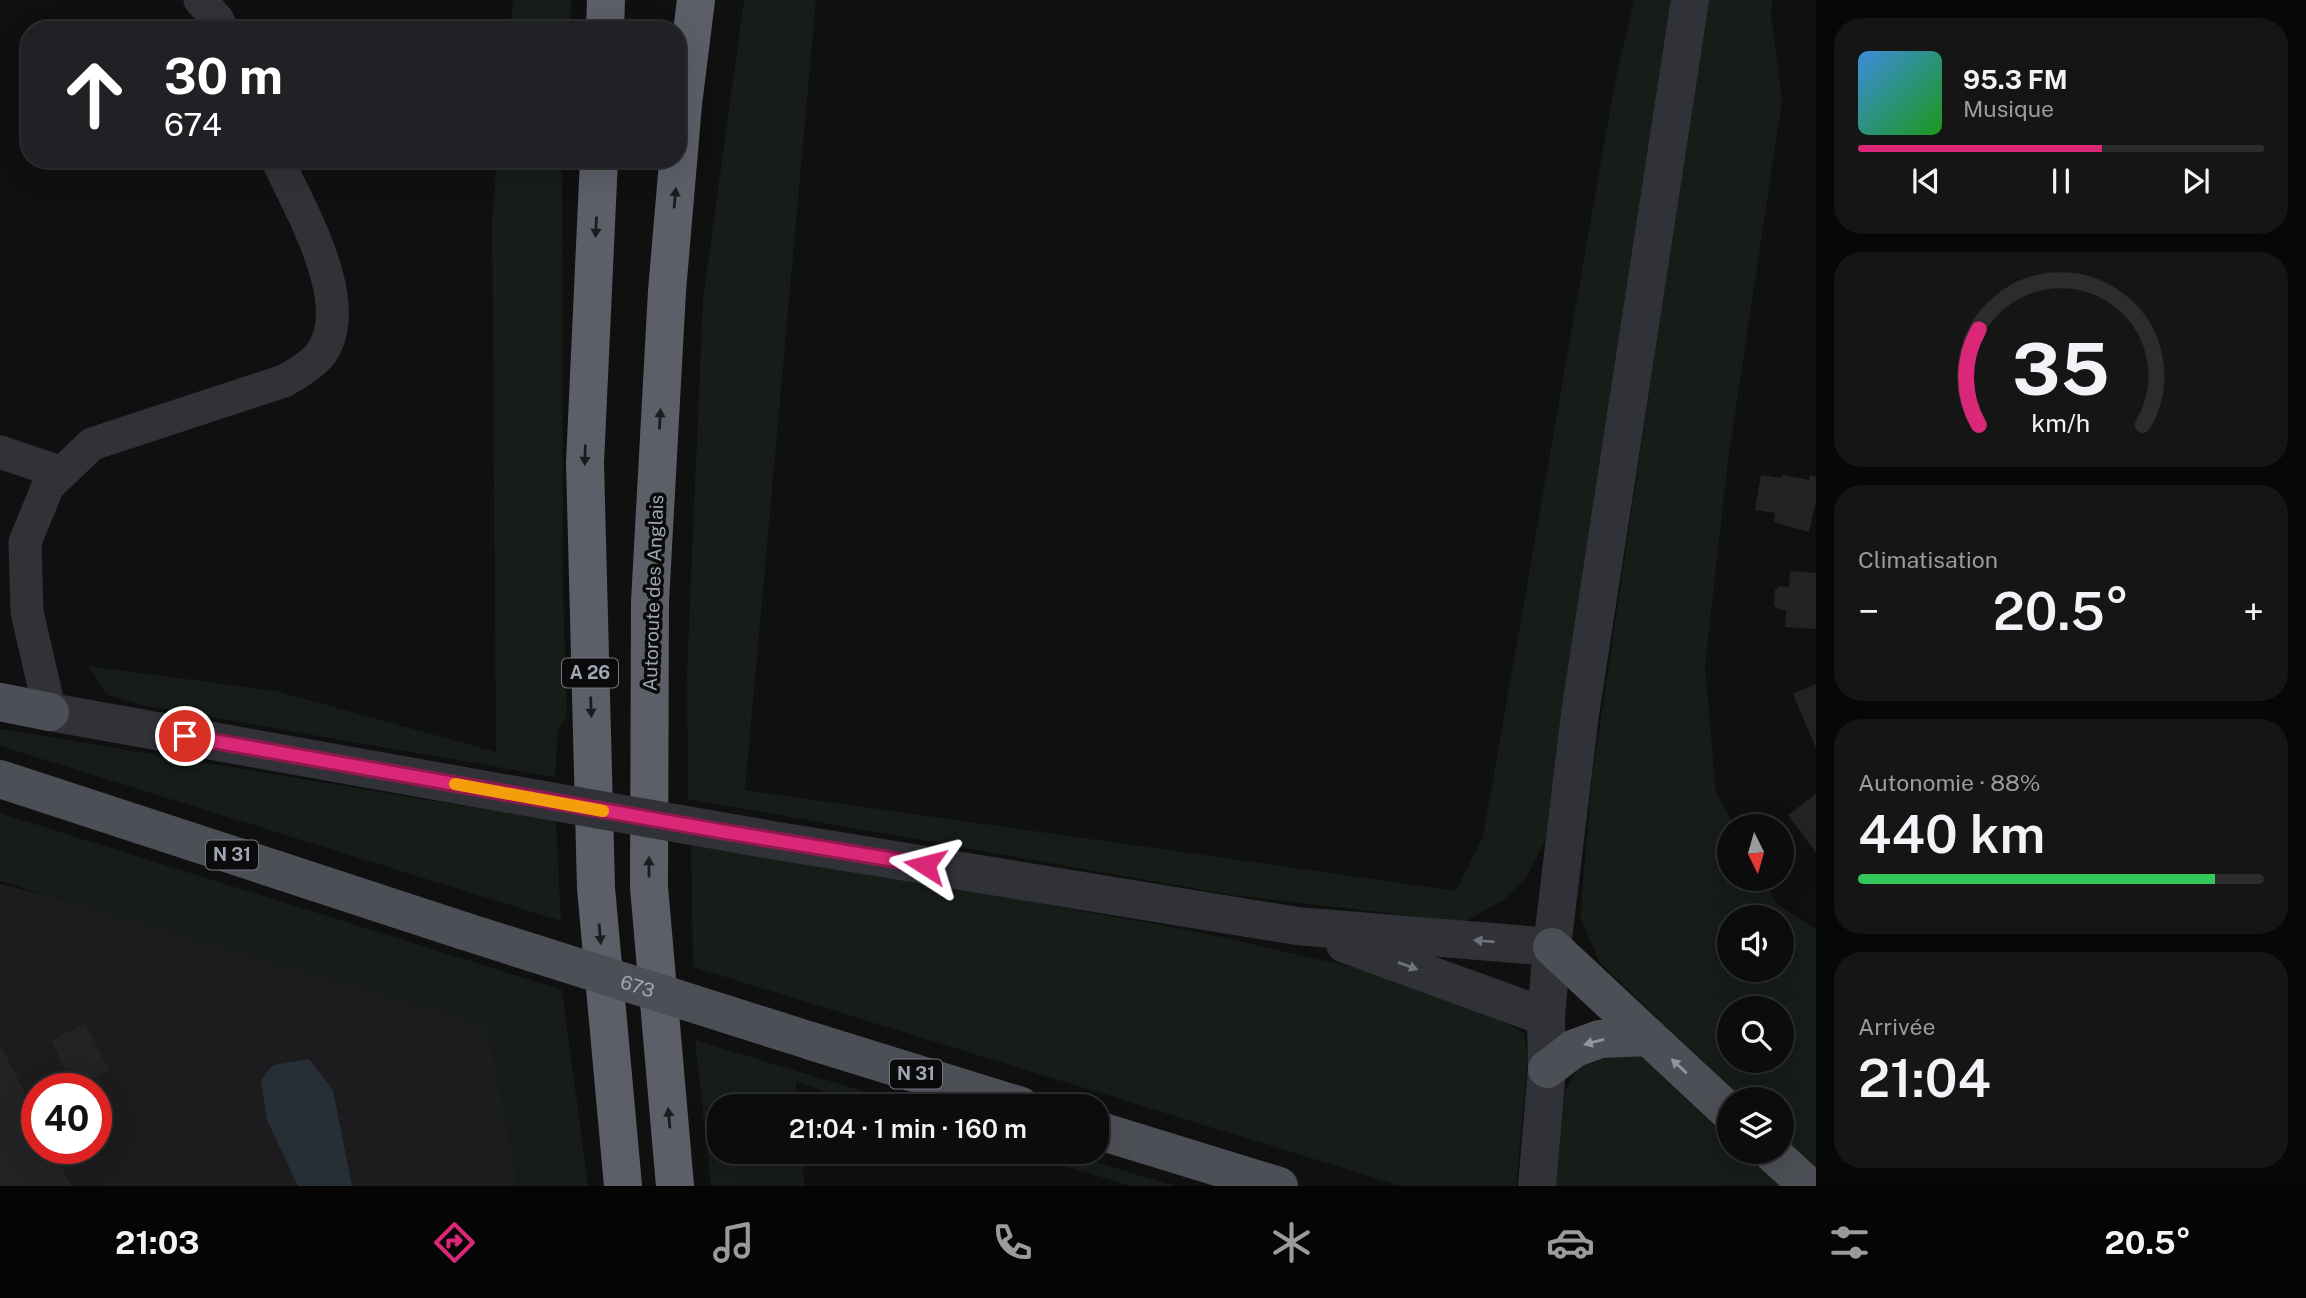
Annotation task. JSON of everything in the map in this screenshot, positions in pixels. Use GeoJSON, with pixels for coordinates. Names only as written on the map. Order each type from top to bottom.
{"type":"FeatureCollection","features":[{"type":"Feature","properties":{"kind":"highway"},"geometry":{"type":"LineString","coordinates":[[606,21],[607,0]]}},
{"type":"Feature","properties":{"kind":"highway","name":"Autoroute des Anglais"},"geometry":{"type":"LineString","coordinates":[[686,87],[696,0]]}},
{"type":"Feature","properties":{"kind":"highway","name":"A 26"},"geometry":{"type":"LineString","coordinates":[[599,168],[585,463],[596,888],[623,1186]]}},
{"type":"Feature","properties":{"kind":"highway","name":"Autoroute des Anglais"},"geometry":{"type":"LineString","coordinates":[[675,1186],[649,887],[650,602],[667,290],[678,168]]}},
{"type":"Feature","properties":{"kind":"main road"},"geometry":{"type":"LineString","coordinates":[[0,702],[50,712]]}},
{"type":"Feature","properties":{"kind":"main road","name":"673"},"geometry":{"type":"LineString","coordinates":[[0,779],[464,931],[982,1094]]}},
{"type":"Feature","properties":{"kind":"main road"},"geometry":{"type":"LineString","coordinates":[[1552,947],[1717,1101]]}},
{"type":"Feature","properties":{"kind":"main road"},"geometry":{"type":"LineString","coordinates":[[1547,1069],[1575,1048],[1601,1040],[1649,1037]]}},
{"type":"Feature","properties":{"kind":"main road"},"geometry":{"type":"LineString","coordinates":[[1109,1134],[1279,1186]]}},
{"type":"Feature","properties":{"kind":"main road"},"geometry":{"type":"LineString","coordinates":[[1784,1164],[1808,1186]]}},
{"type":"Feature","properties":{"kind":"street"},"geometry":{"type":"LineString","coordinates":[[200,0],[218,21]]}},
{"type":"Feature","properties":{"kind":"street"},"geometry":{"type":"LineString","coordinates":[[1537,1186],[1547,1069],[1546,1017],[1552,947],[1580,714],[1690,0]]}},
{"type":"Feature","properties":{"kind":"street"},"geometry":{"type":"LineString","coordinates":[[281,168],[325,267],[333,299],[331,330],[320,354],[306,368],[284,382],[92,444],[48,486],[25,542],[27,612],[50,712],[766,839],[1297,926],[1552,947]]}},
{"type":"Feature","properties":{"kind":"street"},"geometry":{"type":"LineString","coordinates":[[0,452],[62,473]]}},
{"type":"Feature","properties":{"kind":"street"},"geometry":{"type":"LineString","coordinates":[[1297,926],[1546,1017]]}},
{"type":"Feature","properties":{"kind":"shaded area"},"geometry":{"type":"Polygon","coordinates":[[[513,0],[572,0],[570,21],[511,21],[513,0]]]}},
{"type":"Feature","properties":{"kind":"shaded area"},"geometry":{"type":"Polygon","coordinates":[[[744,0],[816,0],[745,790],[1456,891],[1483,837],[1614,87],[1634,0],[1676,0],[1545,841],[1526,878],[1505,899],[1464,922],[1232,895],[688,799],[687,671],[703,299],[744,0]]]}},
{"type":"Feature","properties":{"kind":"shaded area"},"geometry":{"type":"Polygon","coordinates":[[[1707,0],[1772,0],[1771,15],[1782,101],[1728,461],[1705,667],[1716,792],[1728,814],[1717,814],[1717,891],[1770,891],[1779,905],[1717,905],[1717,982],[1794,982],[1794,915],[1816,929],[1816,1169],[1794,1148],[1794,1087],[1729,1087],[1600,963],[1580,916],[1592,779],[1707,0]]]}},
{"type":"Feature","properties":{"kind":"shaded area"},"geometry":{"type":"Polygon","coordinates":[[[496,168],[562,168],[563,589],[567,717],[558,728],[555,777],[141,705],[107,694],[88,666],[276,691],[496,752],[492,219],[496,168]]]}},
{"type":"Feature","properties":{"kind":"shaded area"},"geometry":{"type":"Polygon","coordinates":[[[0,729],[556,821],[561,921],[0,746],[0,729]]]}},
{"type":"Feature","properties":{"kind":"shaded area"},"geometry":{"type":"Polygon","coordinates":[[[0,813],[562,990],[588,1186],[518,1186],[487,1025],[0,881],[0,813]]]}},
{"type":"Feature","properties":{"kind":"shaded area"},"geometry":{"type":"Polygon","coordinates":[[[691,840],[1204,933],[1390,976],[1487,1013],[1524,1033],[1528,1058],[1516,1186],[1401,1186],[693,967],[691,840]]]}},
{"type":"Feature","properties":{"kind":"shaded area"},"geometry":{"type":"Polygon","coordinates":[[[0,884],[499,1005],[537,1186],[0,1186],[0,884]]]}},
{"type":"Feature","properties":{"kind":"shaded area"},"geometry":{"type":"Polygon","coordinates":[[[695,1040],[873,1094],[834,1094],[796,1082],[796,1094],[707,1094],[707,1150],[695,1040]]]}},
{"type":"Feature","properties":{"kind":"shaded area"},"geometry":{"type":"Polygon","coordinates":[[[1606,1050],[1637,1054],[1699,1098],[1717,1115],[1717,1164],[1768,1164],[1791,1186],[1553,1186],[1565,1091],[1582,1061],[1606,1050]]]}},
{"type":"Feature","properties":{"kind":"shaded area"},"geometry":{"type":"Polygon","coordinates":[[[309,1059],[333,1090],[352,1186],[298,1186],[267,1120],[261,1080],[273,1065],[309,1059]]]}},
{"type":"Feature","properties":{"kind":"shaded area"},"geometry":{"type":"Polygon","coordinates":[[[709,1164],[802,1164],[805,1186],[711,1186],[709,1164]]]}},
{"type":"Feature","properties":{"kind":"shaded area"},"geometry":{"type":"Polygon","coordinates":[[[1058,1164],[1102,1164],[1175,1186],[1130,1186],[1058,1164]]]}},
{"type":"Feature","properties":{"kind":"building"},"geometry":{"type":"Polygon","coordinates":[[[1761,475],[1782,478],[1782,475],[1809,480],[1810,475],[1816,476],[1816,502],[1809,532],[1774,522],[1775,513],[1755,510],[1761,475]]]}},
{"type":"Feature","properties":{"kind":"building"},"geometry":{"type":"Polygon","coordinates":[[[1790,571],[1816,573],[1816,629],[1785,627],[1786,610],[1774,606],[1775,590],[1780,586],[1789,587],[1790,571]]]}},
{"type":"Feature","properties":{"kind":"building"},"geometry":{"type":"Polygon","coordinates":[[[1816,684],[1816,748],[1793,694],[1816,684]]]}},
{"type":"Feature","properties":{"kind":"building"},"geometry":{"type":"Polygon","coordinates":[[[1816,794],[1816,853],[1794,823],[1794,814],[1789,814],[1816,794]]]}},
{"type":"Feature","properties":{"kind":"building"},"geometry":{"type":"Polygon","coordinates":[[[85,1023],[109,1071],[67,1073],[51,1040],[85,1023]]]}},
{"type":"Feature","properties":{"kind":"building"},"geometry":{"type":"Polygon","coordinates":[[[0,1043],[21,1086],[21,1164],[60,1164],[71,1186],[0,1186],[0,1043]]]}},
{"type":"Feature","properties":{"kind":"slow traffic"},"geometry":{"type":"LineString","coordinates":[[455,784],[603,811]]}},
{"type":"Feature","properties":{"kind":"route"},"geometry":{"type":"LineString","coordinates":[[185,736],[925,865]]}}]}
